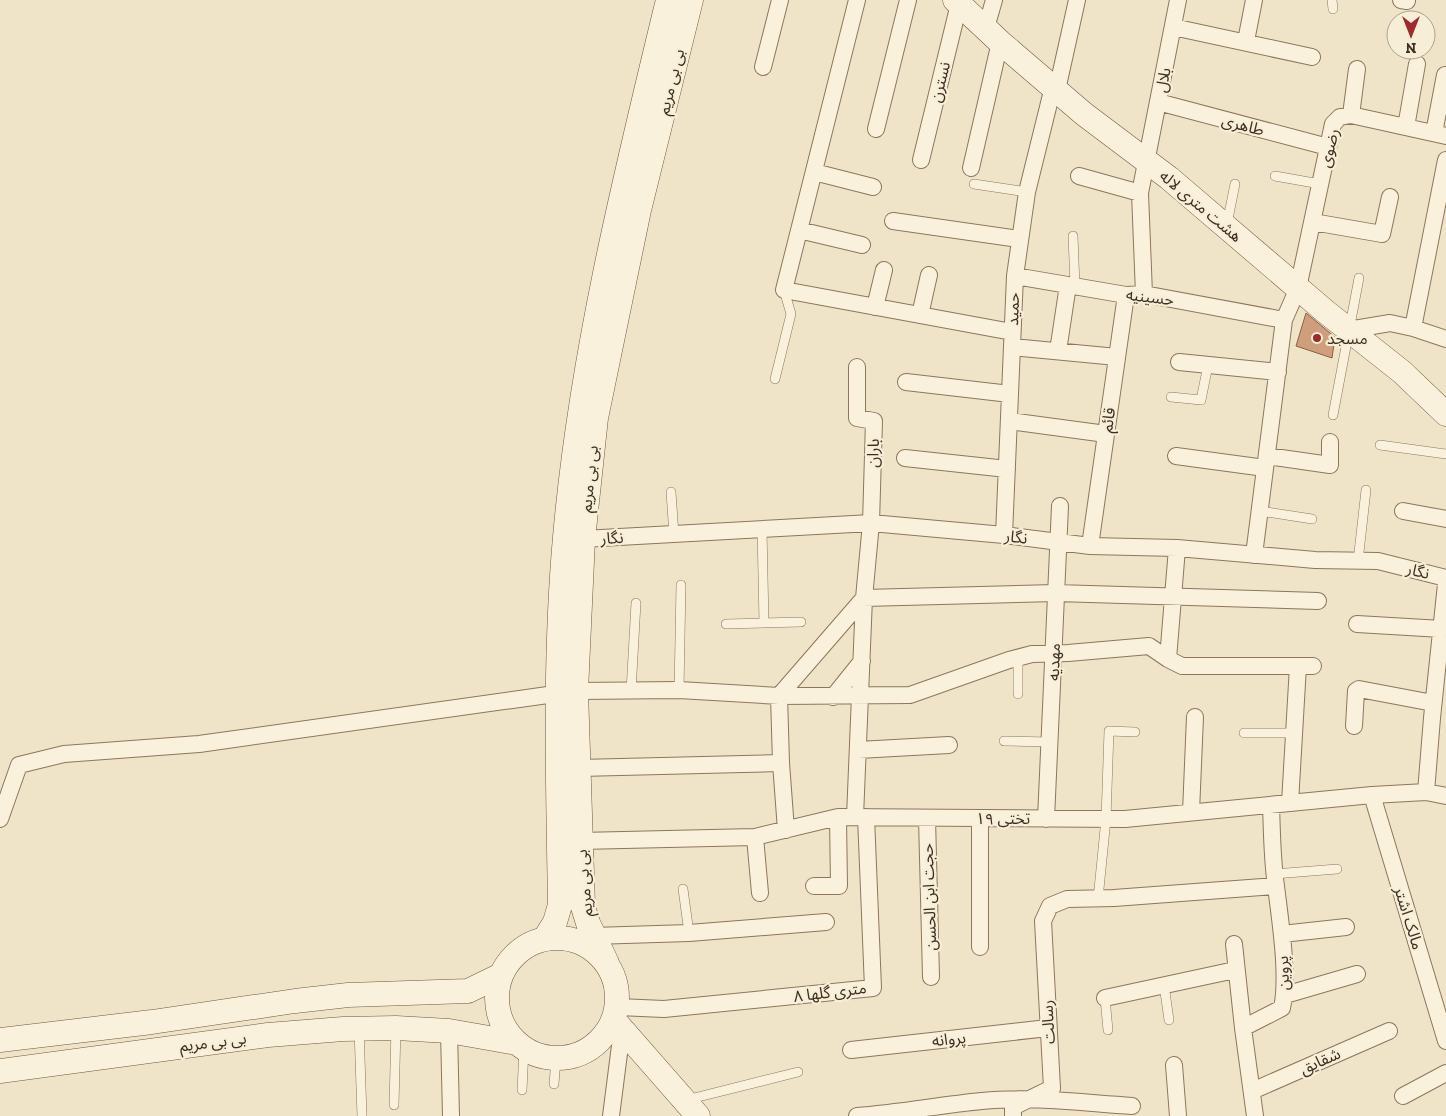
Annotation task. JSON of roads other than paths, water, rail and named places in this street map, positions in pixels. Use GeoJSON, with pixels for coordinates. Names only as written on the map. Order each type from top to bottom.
{"type":"FeatureCollection","features":[{"type":"Feature","properties":{"kind":"street","name":"بی بی مریم"},"geometry":{"type":"LineString","coordinates":[[545,938],[556,922],[560,904],[567,692],[565,537],[581,408],[617,212],[668,0]]}},
{"type":"Feature","properties":{"kind":"street","name":"بی بی مریم"},"geometry":{"type":"LineString","coordinates":[[607,963],[593,936],[583,907],[579,768],[567,692],[596,418],[638,210],[691,0]]}},
{"type":"Feature","properties":{"kind":"street"},"geometry":{"type":"LineString","coordinates":[[764,66],[780,0]]}},
{"type":"Feature","properties":{"kind":"street"},"geometry":{"type":"LineString","coordinates":[[858,0],[784,290],[920,315],[1058,351],[1117,357]]}},
{"type":"Feature","properties":{"kind":"street"},"geometry":{"type":"LineString","coordinates":[[876,128],[908,0]]}},
{"type":"Feature","properties":{"kind":"street"},"geometry":{"type":"LineString","coordinates":[[972,176],[993,35],[994,0]]}},
{"type":"Feature","properties":{"kind":"street","name":"حمید"},"geometry":{"type":"LineString","coordinates":[[1004,535],[1014,276],[1019,239],[1027,192],[1077,0]]}},
{"type":"Feature","properties":{"kind":"street","name":"بلال"},"geometry":{"type":"LineString","coordinates":[[1144,294],[1140,193],[1178,0]]}},
{"type":"Feature","properties":{"kind":"street"},"geometry":{"type":"LineString","coordinates":[[1246,41],[1254,0]]}},
{"type":"Feature","properties":{"kind":"street","name":"هشت متری لاله"},"geometry":{"type":"LineString","coordinates":[[957,2],[1055,89],[1146,159],[1348,330],[1402,372],[1446,414]]}},
{"type":"Feature","properties":{"kind":"street","name":"نسترن"},"geometry":{"type":"LineString","coordinates":[[921,160],[957,2]]}},
{"type":"Feature","properties":{"kind":"street"},"geometry":{"type":"LineString","coordinates":[[1173,27],[1246,41],[1312,57]]}},
{"type":"Feature","properties":{"kind":"street"},"geometry":{"type":"LineString","coordinates":[[1406,127],[1417,64]]}},
{"type":"Feature","properties":{"kind":"street"},"geometry":{"type":"LineString","coordinates":[[1351,115],[1357,69]]}},
{"type":"Feature","properties":{"kind":"street"},"geometry":{"type":"LineString","coordinates":[[1440,134],[1445,75]]}},
{"type":"Feature","properties":{"kind":"street","name":"طاهری"},"geometry":{"type":"LineString","coordinates":[[1158,102],[1328,148]]}},
{"type":"Feature","properties":{"kind":"street","name":"رضوی"},"geometry":{"type":"LineString","coordinates":[[1254,555],[1284,320],[1298,288],[1333,124],[1340,117],[1351,115],[1440,134]]}},
{"type":"Feature","properties":{"kind":"street"},"geometry":{"type":"LineString","coordinates":[[1413,328],[1446,160]]}},
{"type":"Feature","properties":{"kind":"street"},"geometry":{"type":"LineString","coordinates":[[814,172],[873,187]]}},
{"type":"Feature","properties":{"kind":"street"},"geometry":{"type":"LineString","coordinates":[[1079,176],[1140,193]]}},
{"type":"Feature","properties":{"kind":"street"},"geometry":{"type":"LineString","coordinates":[[1313,222],[1382,234],[1390,197]]}},
{"type":"Feature","properties":{"kind":"street"},"geometry":{"type":"LineString","coordinates":[[894,222],[1019,239]]}},
{"type":"Feature","properties":{"kind":"street"},"geometry":{"type":"LineString","coordinates":[[799,230],[862,245]]}},
{"type":"Feature","properties":{"kind":"street"},"geometry":{"type":"LineString","coordinates":[[875,307],[884,270]]}},
{"type":"Feature","properties":{"kind":"street"},"geometry":{"type":"LineString","coordinates":[[920,315],[929,275]]}},
{"type":"Feature","properties":{"kind":"street","name":"حسینیه"},"geometry":{"type":"LineString","coordinates":[[1014,276],[1126,294],[1144,294],[1284,320]]}},
{"type":"Feature","properties":{"kind":"street"},"geometry":{"type":"LineString","coordinates":[[1058,351],[1071,286]]}},
{"type":"Feature","properties":{"kind":"street","name":"قائم"},"geometry":{"type":"LineString","coordinates":[[1090,546],[1126,294]]}},
{"type":"Feature","properties":{"kind":"street"},"geometry":{"type":"LineString","coordinates":[[1348,330],[1390,323],[1413,328],[1446,339]]}},
{"type":"Feature","properties":{"kind":"street"},"geometry":{"type":"LineString","coordinates":[[1179,362],[1278,372]]}},
{"type":"Feature","properties":{"kind":"street","name":"باران"},"geometry":{"type":"LineString","coordinates":[[857,367],[857,418],[874,421],[871,523]]}},
{"type":"Feature","properties":{"kind":"street"},"geometry":{"type":"LineString","coordinates":[[906,382],[1010,394]]}},
{"type":"Feature","properties":{"kind":"street"},"geometry":{"type":"LineString","coordinates":[[1009,421],[1106,434]]}},
{"type":"Feature","properties":{"kind":"street"},"geometry":{"type":"LineString","coordinates":[[1176,456],[1330,465],[1330,442]]}},
{"type":"Feature","properties":{"kind":"street"},"geometry":{"type":"LineString","coordinates":[[905,458],[1007,469]]}},
{"type":"Feature","properties":{"kind":"street","name":"مهدیه"},"geometry":{"type":"LineString","coordinates":[[1046,818],[1055,653],[1060,506]]}},
{"type":"Feature","properties":{"kind":"street"},"geometry":{"type":"LineString","coordinates":[[1403,511],[1446,519]]}},
{"type":"Feature","properties":{"kind":"street"},"geometry":{"type":"LineString","coordinates":[[861,817],[858,750],[864,598],[871,523]]}},
{"type":"Feature","properties":{"kind":"street","name":"نگار"},"geometry":{"type":"LineString","coordinates":[[583,539],[871,523],[1004,535],[1090,546],[1177,548],[1254,555],[1378,561],[1446,578]]}},
{"type":"Feature","properties":{"kind":"street"},"geometry":{"type":"LineString","coordinates":[[1168,660],[1177,548]]}},
{"type":"Feature","properties":{"kind":"street"},"geometry":{"type":"LineString","coordinates":[[786,830],[780,763],[779,696],[864,598],[1056,593],[1318,601]]}},
{"type":"Feature","properties":{"kind":"street"},"geometry":{"type":"LineString","coordinates":[[1426,792],[1437,714],[1443,647],[1442,629],[1445,593]]}},
{"type":"Feature","properties":{"kind":"street"},"geometry":{"type":"LineString","coordinates":[[1357,624],[1442,629]]}},
{"type":"Feature","properties":{"kind":"street"},"geometry":{"type":"LineString","coordinates":[[0,819],[19,765],[64,754],[199,744],[567,692],[679,690],[779,696],[910,696],[1032,654],[1149,646],[1168,660],[1182,666],[1306,666],[1294,733],[1290,803]]}},
{"type":"Feature","properties":{"kind":"street"},"geometry":{"type":"LineString","coordinates":[[833,697],[862,661]]}},
{"type":"Feature","properties":{"kind":"street"},"geometry":{"type":"LineString","coordinates":[[1354,726],[1356,691],[1359,690],[1437,714]]}},
{"type":"Feature","properties":{"kind":"street"},"geometry":{"type":"LineString","coordinates":[[1192,812],[1194,717]]}},
{"type":"Feature","properties":{"kind":"street"},"geometry":{"type":"LineString","coordinates":[[858,750],[949,745]]}},
{"type":"Feature","properties":{"kind":"street"},"geometry":{"type":"LineString","coordinates":[[579,768],[780,763]]}},
{"type":"Feature","properties":{"kind":"street","name":"تختی ۱۹"},"geometry":{"type":"LineString","coordinates":[[580,841],[755,838],[838,817],[1106,819],[1372,795],[1426,792],[1446,796]]}},
{"type":"Feature","properties":{"kind":"street","name":"مالک اشتر"},"geometry":{"type":"LineString","coordinates":[[1372,795],[1446,1042]]}},
{"type":"Feature","properties":{"kind":"street","name":"پروین"},"geometry":{"type":"LineString","coordinates":[[1243,1028],[1282,1008],[1285,995],[1282,934],[1275,880],[1271,805]]}},
{"type":"Feature","properties":{"kind":"street"},"geometry":{"type":"LineString","coordinates":[[814,886],[839,886],[838,817]]}},
{"type":"Feature","properties":{"kind":"street","name":"۸ متری گلها"},"geometry":{"type":"LineString","coordinates":[[618,1019],[664,1010],[873,988],[861,817]]}},
{"type":"Feature","properties":{"kind":"street","name":"حجت ابن الحسن"},"geometry":{"type":"LineString","coordinates":[[927,818],[931,977]]}},
{"type":"Feature","properties":{"kind":"street"},"geometry":{"type":"LineString","coordinates":[[980,818],[980,947]]}},
{"type":"Feature","properties":{"kind":"street"},"geometry":{"type":"LineString","coordinates":[[755,838],[760,893]]}},
{"type":"Feature","properties":{"kind":"street"},"geometry":{"type":"LineString","coordinates":[[1098,898],[1275,880]]}},
{"type":"Feature","properties":{"kind":"street","name":"رسالت"},"geometry":{"type":"LineString","coordinates":[[1013,1116],[1013,1107],[1052,1088],[1043,921],[1050,906],[1067,900],[1098,898]]}},
{"type":"Feature","properties":{"kind":"street"},"geometry":{"type":"LineString","coordinates":[[593,936],[688,933],[826,922]]}},
{"type":"Feature","properties":{"kind":"street"},"geometry":{"type":"LineString","coordinates":[[1282,934],[1346,927]]}},
{"type":"Feature","properties":{"kind":"street"},"geometry":{"type":"LineString","coordinates":[[611,1116],[618,1019],[617,984],[607,963],[595,950],[580,941],[563,937],[545,938],[527,945],[512,958],[501,975],[496,993],[502,1024],[520,1046],[539,1056],[556,1058],[574,1056],[591,1048],[605,1036],[618,1019]]}},
{"type":"Feature","properties":{"kind":"street"},"geometry":{"type":"LineString","coordinates":[[1234,944],[1235,970],[1255,1116]]}},
{"type":"Feature","properties":{"kind":"street"},"geometry":{"type":"LineString","coordinates":[[1105,998],[1235,970]]}},
{"type":"Feature","properties":{"kind":"street"},"geometry":{"type":"LineString","coordinates":[[1285,995],[1357,974]]}},
{"type":"Feature","properties":{"kind":"street","name":"بی بی مریم"},"geometry":{"type":"LineString","coordinates":[[0,1040],[330,997],[468,991],[501,975]]}},
{"type":"Feature","properties":{"kind":"street"},"geometry":{"type":"LineString","coordinates":[[618,1019],[691,1108]]}},
{"type":"Feature","properties":{"kind":"street","name":"بی بی مریم"},"geometry":{"type":"LineString","coordinates":[[0,1072],[268,1035],[359,1029],[396,1028],[449,1031],[520,1046]]}},
{"type":"Feature","properties":{"kind":"street","name":"پروانه"},"geometry":{"type":"LineString","coordinates":[[851,1050],[1048,1028]]}},
{"type":"Feature","properties":{"kind":"street"},"geometry":{"type":"LineString","coordinates":[[449,1031],[451,1116]]}},
{"type":"Feature","properties":{"kind":"street","name":"شقایق"},"geometry":{"type":"LineString","coordinates":[[1252,1091],[1389,1031]]}},
{"type":"Feature","properties":{"kind":"street"},"geometry":{"type":"LineString","coordinates":[[1174,1065],[1178,1116]]}},
{"type":"Feature","properties":{"kind":"street"},"geometry":{"type":"LineString","coordinates":[[1403,1096],[1446,1073]]}},
{"type":"Feature","properties":{"kind":"street"},"geometry":{"type":"LineString","coordinates":[[857,1116],[904,1113],[983,1100],[1027,1100],[1132,1106]]}},
{"type":"Feature","properties":{"kind":"lane"},"geometry":{"type":"LineString","coordinates":[[972,176],[1027,192]]}},
{"type":"Feature","properties":{"kind":"lane"},"geometry":{"type":"LineString","coordinates":[[1275,176],[1320,184]]}},
{"type":"Feature","properties":{"kind":"lane"},"geometry":{"type":"LineString","coordinates":[[1226,226],[1235,184]]}},
{"type":"Feature","properties":{"kind":"lane"},"geometry":{"type":"LineString","coordinates":[[1071,286],[1073,236]]}},
{"type":"Feature","properties":{"kind":"lane"},"geometry":{"type":"LineString","coordinates":[[1333,415],[1348,330],[1360,278]]}},
{"type":"Feature","properties":{"kind":"lane"},"geometry":{"type":"LineString","coordinates":[[775,379],[791,314],[784,290]]}},
{"type":"Feature","properties":{"kind":"lane"},"geometry":{"type":"LineString","coordinates":[[1170,397],[1201,400],[1208,365]]}},
{"type":"Feature","properties":{"kind":"lane"},"geometry":{"type":"LineString","coordinates":[[1380,445],[1446,454]]}},
{"type":"Feature","properties":{"kind":"lane"},"geometry":{"type":"LineString","coordinates":[[1358,561],[1366,490]]}},
{"type":"Feature","properties":{"kind":"lane"},"geometry":{"type":"LineString","coordinates":[[671,492],[674,535]]}},
{"type":"Feature","properties":{"kind":"lane"},"geometry":{"type":"LineString","coordinates":[[1260,512],[1312,519]]}},
{"type":"Feature","properties":{"kind":"lane"},"geometry":{"type":"LineString","coordinates":[[762,528],[764,623]]}},
{"type":"Feature","properties":{"kind":"lane"},"geometry":{"type":"LineString","coordinates":[[679,690],[681,586]]}},
{"type":"Feature","properties":{"kind":"lane"},"geometry":{"type":"LineString","coordinates":[[631,691],[636,603]]}},
{"type":"Feature","properties":{"kind":"lane"},"geometry":{"type":"LineString","coordinates":[[726,624],[802,622]]}},
{"type":"Feature","properties":{"kind":"lane"},"geometry":{"type":"LineString","coordinates":[[1018,658],[1018,694]]}},
{"type":"Feature","properties":{"kind":"lane"},"geometry":{"type":"LineString","coordinates":[[1098,898],[1106,819],[1109,731],[1135,732]]}},
{"type":"Feature","properties":{"kind":"lane"},"geometry":{"type":"LineString","coordinates":[[1244,734],[1294,733]]}},
{"type":"Feature","properties":{"kind":"lane"},"geometry":{"type":"LineString","coordinates":[[1004,741],[1050,742]]}},
{"type":"Feature","properties":{"kind":"lane"},"geometry":{"type":"LineString","coordinates":[[1275,880],[1337,869]]}},
{"type":"Feature","properties":{"kind":"lane"},"geometry":{"type":"LineString","coordinates":[[683,889],[688,933]]}},
{"type":"Feature","properties":{"kind":"lane"},"geometry":{"type":"LineString","coordinates":[[1164,985],[1169,1020]]}},
{"type":"Feature","properties":{"kind":"lane"},"geometry":{"type":"LineString","coordinates":[[1105,998],[1108,1030]]}},
{"type":"Feature","properties":{"kind":"lane"},"geometry":{"type":"LineString","coordinates":[[394,1105],[396,1028]]}},
{"type":"Feature","properties":{"kind":"lane"},"geometry":{"type":"LineString","coordinates":[[359,1029],[362,1116]]}},
{"type":"Feature","properties":{"kind":"lane"},"geometry":{"type":"LineString","coordinates":[[520,1046],[522,1090]]}},
{"type":"Feature","properties":{"kind":"lane"},"geometry":{"type":"LineString","coordinates":[[554,1084],[556,1058]]}},
{"type":"Feature","properties":{"kind":"lane"},"geometry":{"type":"LineString","coordinates":[[691,1108],[798,1072]]}},
{"type":"Feature","properties":{"kind":"place","name":"مسجد"},"geometry":{"type":"Point","coordinates":[1317,338]}}]}
